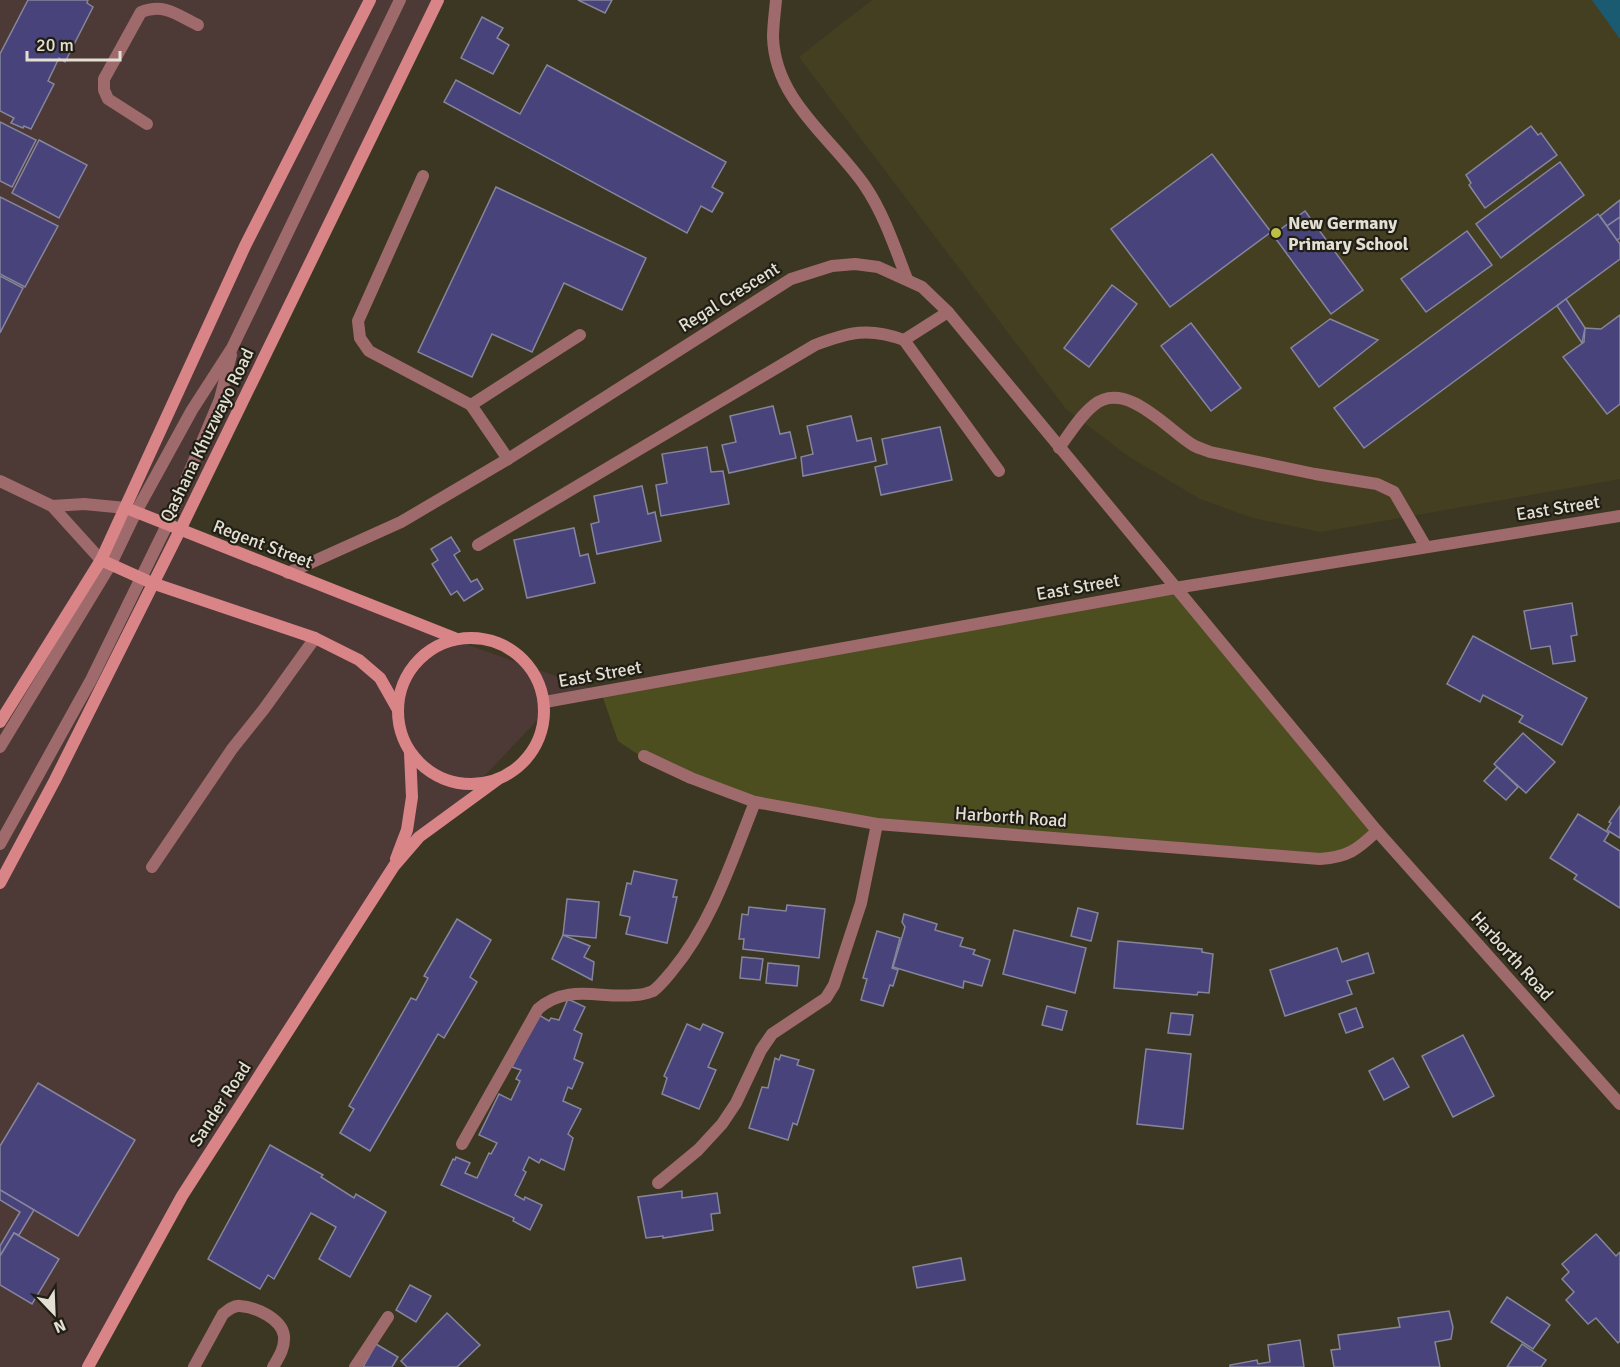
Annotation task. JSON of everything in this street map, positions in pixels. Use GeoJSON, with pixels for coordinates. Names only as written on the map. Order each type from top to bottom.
{"type":"FeatureCollection","features":[{"type":"Feature","properties":{"kind":"main road"},"geometry":{"type":"LineString","coordinates":[[0,722],[106,562],[246,246],[370,0]]}},
{"type":"Feature","properties":{"kind":"main road","name":"Qashana Khuzwayo Road"},"geometry":{"type":"LineString","coordinates":[[0,883],[55,780],[180,530],[438,0]]}},
{"type":"Feature","properties":{"kind":"main road","name":"Regent Street"},"geometry":{"type":"LineString","coordinates":[[131,510],[457,639]]}},
{"type":"Feature","properties":{"kind":"main road","name":"Regent Street"},"geometry":{"type":"LineString","coordinates":[[106,562],[152,583],[315,638],[359,660],[380,678],[397,708]]}},
{"type":"Feature","properties":{"kind":"main road"},"geometry":{"type":"LineString","coordinates":[[481,638],[504,645],[524,659],[538,679],[544,702],[543,726],[535,749],[519,767],[497,780],[474,785],[449,782],[428,771],[410,753],[400,732],[397,708],[403,684],[415,663],[434,647],[457,639],[481,638]]}},
{"type":"Feature","properties":{"kind":"main road","name":"Sander Road"},"geometry":{"type":"LineString","coordinates":[[394,866],[406,830],[412,797],[410,753]]}},
{"type":"Feature","properties":{"kind":"main road","name":"Sander Road"},"geometry":{"type":"LineString","coordinates":[[88,1367],[182,1197],[394,866],[419,837],[497,780]]}},
{"type":"Feature","properties":{"kind":"street"},"geometry":{"type":"LineString","coordinates":[[131,510],[232,348],[400,0]]}},
{"type":"Feature","properties":{"kind":"street"},"geometry":{"type":"LineString","coordinates":[[776,0],[773,38],[780,70],[792,98],[865,186],[883,218],[907,279]]}},
{"type":"Feature","properties":{"kind":"street"},"geometry":{"type":"LineString","coordinates":[[147,124],[108,99],[104,90],[104,79],[141,12],[154,7],[165,9],[198,25]]}},
{"type":"Feature","properties":{"kind":"street"},"geometry":{"type":"LineString","coordinates":[[423,176],[358,321],[360,338],[369,351],[471,405],[508,459]]}},
{"type":"Feature","properties":{"kind":"street","name":"Regal Crescent"},"geometry":{"type":"LineString","coordinates":[[288,573],[401,522],[508,459],[791,279],[832,266],[855,264],[878,267],[907,279],[922,287],[948,312],[1175,588]]}},
{"type":"Feature","properties":{"kind":"street"},"geometry":{"type":"LineString","coordinates":[[904,340],[948,312]]}},
{"type":"Feature","properties":{"kind":"street"},"geometry":{"type":"LineString","coordinates":[[478,545],[815,345],[863,331],[887,333],[904,340],[999,471]]}},
{"type":"Feature","properties":{"kind":"street"},"geometry":{"type":"LineString","coordinates":[[471,405],[580,335]]}},
{"type":"Feature","properties":{"kind":"street"},"geometry":{"type":"LineString","coordinates":[[0,844],[91,680],[167,525],[220,399],[232,348]]}},
{"type":"Feature","properties":{"kind":"street"},"geometry":{"type":"LineString","coordinates":[[1059,448],[1096,402],[1109,398],[1126,399],[1144,408],[1194,445],[1210,452],[1315,474],[1377,484],[1394,492],[1426,547]]}},
{"type":"Feature","properties":{"kind":"street","name":"Regent Street"},"geometry":{"type":"LineString","coordinates":[[0,481],[52,506],[106,562]]}},
{"type":"Feature","properties":{"kind":"street","name":"Regent Street"},"geometry":{"type":"LineString","coordinates":[[52,506],[84,504],[131,510]]}},
{"type":"Feature","properties":{"kind":"street","name":"East Street"},"geometry":{"type":"LineString","coordinates":[[544,702],[1175,588],[1620,516]]}},
{"type":"Feature","properties":{"kind":"street"},"geometry":{"type":"LineString","coordinates":[[0,747],[106,562]]}},
{"type":"Feature","properties":{"kind":"street","name":"Harborth Road"},"geometry":{"type":"LineString","coordinates":[[1175,588],[1377,831],[1620,1104]]}},
{"type":"Feature","properties":{"kind":"street"},"geometry":{"type":"LineString","coordinates":[[152,867],[231,749],[264,709],[315,638]]}},
{"type":"Feature","properties":{"kind":"street","name":"Harborth Road"},"geometry":{"type":"LineString","coordinates":[[644,756],[691,778],[755,802],[878,824],[1320,859],[1346,855],[1359,848],[1377,831]]}},
{"type":"Feature","properties":{"kind":"street"},"geometry":{"type":"LineString","coordinates":[[462,1144],[538,1009],[575,993],[618,996],[639,995],[653,991],[683,958],[704,924],[755,802]]}},
{"type":"Feature","properties":{"kind":"street"},"geometry":{"type":"LineString","coordinates":[[658,1183],[698,1150],[722,1124],[736,1103],[761,1050],[772,1034],[826,998],[834,985],[861,903],[878,824]]}},
{"type":"Feature","properties":{"kind":"street"},"geometry":{"type":"LineString","coordinates":[[194,1367],[224,1314],[239,1305],[273,1317],[282,1328],[284,1348],[273,1367]]}},
{"type":"Feature","properties":{"kind":"street"},"geometry":{"type":"LineString","coordinates":[[355,1367],[388,1317]]}},
{"type":"Feature","properties":{"kind":"shaded area"},"geometry":{"type":"Polygon","coordinates":[[[0,0],[435,0],[180,528],[460,642],[601,692],[549,708],[392,873],[184,1198],[90,1367],[0,1367],[0,0]]]}},
{"type":"Feature","properties":{"kind":"shaded area","name":"New Germany Primary School"},"geometry":{"type":"Polygon","coordinates":[[[872,0],[1620,0],[1620,479],[1321,532],[1253,518],[1200,499],[1128,456],[1066,409],[799,57],[872,0]]]}},
{"type":"Feature","properties":{"kind":"green space"},"geometry":{"type":"Polygon","coordinates":[[[1175,586],[1380,830],[1344,857],[923,829],[756,804],[642,757],[618,741],[601,692],[1175,586]]]}},
{"type":"Feature","properties":{"kind":"water"},"geometry":{"type":"Polygon","coordinates":[[[1592,0],[1620,0],[1620,39],[1592,0]]]}},
{"type":"Feature","properties":{"kind":"building"},"geometry":{"type":"Polygon","coordinates":[[[28,0],[88,0],[87,3],[93,7],[65,62],[59,58],[48,81],[54,84],[31,129],[11,123],[14,118],[0,111],[0,54],[28,0]]]}},
{"type":"Feature","properties":{"kind":"building"},"geometry":{"type":"Polygon","coordinates":[[[578,0],[612,0],[605,13],[578,0]]]}},
{"type":"Feature","properties":{"kind":"building"},"geometry":{"type":"Polygon","coordinates":[[[482,17],[503,28],[497,38],[509,45],[493,74],[461,58],[482,17]]]}},
{"type":"Feature","properties":{"kind":"building"},"geometry":{"type":"Polygon","coordinates":[[[547,65],[726,162],[712,187],[723,193],[712,212],[701,206],[687,233],[444,102],[456,80],[520,114],[547,65]]]}},
{"type":"Feature","properties":{"kind":"building"},"geometry":{"type":"Polygon","coordinates":[[[0,122],[36,140],[12,187],[0,181],[0,122]]]}},
{"type":"Feature","properties":{"kind":"building"},"geometry":{"type":"Polygon","coordinates":[[[1531,126],[1538,135],[1541,133],[1557,155],[1485,208],[1469,185],[1471,183],[1466,175],[1531,126]]]}},
{"type":"Feature","properties":{"kind":"building"},"geometry":{"type":"Polygon","coordinates":[[[39,140],[87,165],[59,218],[12,193],[39,140]]]}},
{"type":"Feature","properties":{"kind":"building"},"geometry":{"type":"Polygon","coordinates":[[[1212,154],[1271,232],[1170,307],[1111,229],[1212,154]]]}},
{"type":"Feature","properties":{"kind":"building"},"geometry":{"type":"Polygon","coordinates":[[[1560,162],[1584,195],[1501,258],[1476,224],[1560,162]]]}},
{"type":"Feature","properties":{"kind":"building"},"geometry":{"type":"Polygon","coordinates":[[[496,187],[646,258],[622,310],[564,283],[532,352],[492,334],[472,377],[418,352],[496,187]]]}},
{"type":"Feature","properties":{"kind":"building"},"geometry":{"type":"Polygon","coordinates":[[[0,197],[58,226],[25,287],[0,274],[0,197]]]}},
{"type":"Feature","properties":{"kind":"building"},"geometry":{"type":"Polygon","coordinates":[[[1620,200],[1620,217],[1607,226],[1600,216],[1620,200]]]}},
{"type":"Feature","properties":{"kind":"building"},"geometry":{"type":"Polygon","coordinates":[[[1305,211],[1363,290],[1331,314],[1273,235],[1305,211]]]}},
{"type":"Feature","properties":{"kind":"building"},"geometry":{"type":"Polygon","coordinates":[[[1598,214],[1620,244],[1620,259],[1364,448],[1334,408],[1598,214]]]}},
{"type":"Feature","properties":{"kind":"building"},"geometry":{"type":"Polygon","coordinates":[[[1620,217],[1620,238],[1617,240],[1607,226],[1620,217]]]}},
{"type":"Feature","properties":{"kind":"building"},"geometry":{"type":"Polygon","coordinates":[[[1467,231],[1492,265],[1426,312],[1401,279],[1467,231]]]}},
{"type":"Feature","properties":{"kind":"building"},"geometry":{"type":"Polygon","coordinates":[[[0,276],[23,288],[0,333],[0,276]]]}},
{"type":"Feature","properties":{"kind":"building"},"geometry":{"type":"Polygon","coordinates":[[[1112,285],[1137,304],[1089,367],[1064,348],[1112,285]]]}},
{"type":"Feature","properties":{"kind":"building"},"geometry":{"type":"Polygon","coordinates":[[[1566,299],[1585,328],[1582,343],[1557,306],[1566,299]]]}},
{"type":"Feature","properties":{"kind":"building"},"geometry":{"type":"Polygon","coordinates":[[[1620,315],[1620,404],[1607,414],[1563,357],[1584,342],[1585,328],[1601,329],[1620,315]]]}},
{"type":"Feature","properties":{"kind":"building"},"geometry":{"type":"Polygon","coordinates":[[[1330,319],[1378,340],[1319,387],[1291,348],[1330,319]]]}},
{"type":"Feature","properties":{"kind":"building"},"geometry":{"type":"Polygon","coordinates":[[[1191,323],[1241,388],[1211,411],[1161,346],[1191,323]]]}},
{"type":"Feature","properties":{"kind":"building"},"geometry":{"type":"Polygon","coordinates":[[[773,406],[780,434],[790,432],[796,458],[729,473],[722,445],[736,442],[730,416],[773,406]]]}},
{"type":"Feature","properties":{"kind":"building"},"geometry":{"type":"Polygon","coordinates":[[[851,416],[857,441],[871,438],[876,461],[803,476],[801,457],[813,454],[807,426],[851,416]]]}},
{"type":"Feature","properties":{"kind":"building"},"geometry":{"type":"Polygon","coordinates":[[[940,427],[952,480],[881,495],[875,467],[887,464],[882,439],[940,427]]]}},
{"type":"Feature","properties":{"kind":"building"},"geometry":{"type":"Polygon","coordinates":[[[707,447],[711,472],[723,471],[729,504],[661,516],[656,485],[667,483],[662,454],[707,447]]]}},
{"type":"Feature","properties":{"kind":"building"},"geometry":{"type":"Polygon","coordinates":[[[642,486],[648,514],[655,512],[661,541],[597,554],[591,524],[599,522],[594,496],[642,486]]]}},
{"type":"Feature","properties":{"kind":"building"},"geometry":{"type":"Polygon","coordinates":[[[574,528],[580,556],[588,554],[595,583],[527,598],[514,540],[574,528]]]}},
{"type":"Feature","properties":{"kind":"building"},"geometry":{"type":"Polygon","coordinates":[[[451,537],[460,551],[454,555],[471,582],[477,579],[483,589],[464,601],[457,591],[451,595],[432,564],[438,560],[431,549],[451,537]]]}},
{"type":"Feature","properties":{"kind":"building"},"geometry":{"type":"Polygon","coordinates":[[[1572,603],[1577,635],[1571,636],[1575,661],[1553,664],[1550,646],[1531,649],[1524,611],[1572,603]]]}},
{"type":"Feature","properties":{"kind":"building"},"geometry":{"type":"Polygon","coordinates":[[[1473,636],[1587,698],[1562,745],[1519,722],[1523,716],[1483,695],[1480,702],[1447,684],[1473,636]]]}},
{"type":"Feature","properties":{"kind":"building"},"geometry":{"type":"Polygon","coordinates":[[[1523,733],[1555,762],[1526,793],[1494,764],[1523,733]]]}},
{"type":"Feature","properties":{"kind":"building"},"geometry":{"type":"Polygon","coordinates":[[[1497,767],[1518,787],[1506,800],[1484,781],[1497,767]]]}},
{"type":"Feature","properties":{"kind":"building"},"geometry":{"type":"Polygon","coordinates":[[[1620,806],[1620,838],[1607,830],[1611,823],[1609,822],[1620,806]]]}},
{"type":"Feature","properties":{"kind":"building"},"geometry":{"type":"Polygon","coordinates":[[[1578,814],[1609,833],[1604,841],[1620,851],[1620,908],[1574,879],[1577,875],[1550,858],[1578,814]]]}},
{"type":"Feature","properties":{"kind":"building"},"geometry":{"type":"Polygon","coordinates":[[[634,871],[677,880],[673,897],[677,897],[667,943],[626,934],[630,917],[620,915],[627,883],[631,884],[634,871]]]}},
{"type":"Feature","properties":{"kind":"building"},"geometry":{"type":"Polygon","coordinates":[[[567,899],[599,902],[596,938],[563,935],[567,899]]]}},
{"type":"Feature","properties":{"kind":"building"},"geometry":{"type":"Polygon","coordinates":[[[787,905],[825,909],[819,958],[743,949],[744,939],[739,939],[742,914],[748,915],[749,907],[786,911],[787,905]]]}},
{"type":"Feature","properties":{"kind":"building"},"geometry":{"type":"Polygon","coordinates":[[[1078,908],[1098,913],[1091,941],[1071,936],[1078,908]]]}},
{"type":"Feature","properties":{"kind":"building"},"geometry":{"type":"Polygon","coordinates":[[[904,914],[937,924],[935,930],[963,938],[960,946],[975,950],[973,954],[990,960],[982,986],[964,981],[963,988],[893,967],[905,927],[902,922],[904,914]]]}},
{"type":"Feature","properties":{"kind":"building"},"geometry":{"type":"Polygon","coordinates":[[[457,919],[491,940],[470,977],[477,982],[444,1038],[438,1034],[370,1151],[340,1133],[354,1109],[349,1106],[411,998],[416,1000],[428,978],[424,976],[457,919]]]}},
{"type":"Feature","properties":{"kind":"building"},"geometry":{"type":"Polygon","coordinates":[[[1014,930],[1086,948],[1075,993],[1003,974],[1014,930]]]}},
{"type":"Feature","properties":{"kind":"building"},"geometry":{"type":"Polygon","coordinates":[[[877,931],[900,938],[892,968],[898,970],[883,1006],[861,1000],[867,979],[863,978],[877,931]]]}},
{"type":"Feature","properties":{"kind":"building"},"geometry":{"type":"Polygon","coordinates":[[[563,935],[590,946],[584,957],[594,962],[592,980],[552,959],[563,935]]]}},
{"type":"Feature","properties":{"kind":"building"},"geometry":{"type":"Polygon","coordinates":[[[1118,941],[1202,949],[1202,952],[1213,954],[1209,993],[1198,992],[1197,995],[1114,988],[1118,941]]]}},
{"type":"Feature","properties":{"kind":"building"},"geometry":{"type":"Polygon","coordinates":[[[1337,948],[1342,962],[1368,953],[1374,973],[1347,981],[1352,994],[1285,1016],[1270,970],[1337,948]]]}},
{"type":"Feature","properties":{"kind":"building"},"geometry":{"type":"Polygon","coordinates":[[[742,957],[763,959],[760,980],[740,978],[742,957]]]}},
{"type":"Feature","properties":{"kind":"building"},"geometry":{"type":"Polygon","coordinates":[[[768,963],[799,966],[797,986],[766,983],[768,963]]]}},
{"type":"Feature","properties":{"kind":"building"},"geometry":{"type":"Polygon","coordinates":[[[568,999],[585,1007],[574,1030],[582,1034],[574,1059],[583,1063],[572,1089],[568,1087],[563,1101],[581,1109],[568,1134],[573,1138],[564,1170],[541,1159],[539,1163],[529,1157],[523,1170],[526,1172],[515,1195],[542,1205],[530,1230],[513,1221],[514,1218],[441,1185],[456,1157],[470,1163],[465,1173],[477,1178],[489,1153],[491,1154],[497,1143],[479,1135],[499,1094],[511,1100],[520,1081],[516,1079],[521,1070],[512,1067],[539,1015],[549,1021],[551,1018],[559,1020],[568,999]]]}},
{"type":"Feature","properties":{"kind":"building"},"geometry":{"type":"Polygon","coordinates":[[[1047,1006],[1067,1011],[1062,1030],[1042,1025],[1047,1006]]]}},
{"type":"Feature","properties":{"kind":"building"},"geometry":{"type":"Polygon","coordinates":[[[1356,1008],[1363,1027],[1346,1033],[1339,1014],[1356,1008]]]}},
{"type":"Feature","properties":{"kind":"building"},"geometry":{"type":"Polygon","coordinates":[[[1171,1013],[1193,1015],[1190,1035],[1168,1033],[1171,1013]]]}},
{"type":"Feature","properties":{"kind":"building"},"geometry":{"type":"Polygon","coordinates":[[[687,1024],[700,1030],[703,1024],[723,1033],[708,1067],[716,1070],[699,1109],[662,1094],[667,1078],[664,1076],[687,1024]]]}},
{"type":"Feature","properties":{"kind":"building"},"geometry":{"type":"Polygon","coordinates":[[[1463,1035],[1494,1096],[1453,1117],[1422,1056],[1463,1035]]]}},
{"type":"Feature","properties":{"kind":"building"},"geometry":{"type":"Polygon","coordinates":[[[1146,1049],[1191,1054],[1183,1129],[1137,1124],[1146,1049]]]}},
{"type":"Feature","properties":{"kind":"building"},"geometry":{"type":"Polygon","coordinates":[[[781,1055],[799,1060],[797,1065],[814,1070],[797,1125],[793,1123],[788,1140],[749,1128],[762,1087],[768,1088],[775,1058],[779,1060],[781,1055]]]}},
{"type":"Feature","properties":{"kind":"building"},"geometry":{"type":"Polygon","coordinates":[[[1393,1058],[1409,1087],[1384,1100],[1369,1071],[1393,1058]]]}},
{"type":"Feature","properties":{"kind":"building"},"geometry":{"type":"Polygon","coordinates":[[[38,1083],[135,1140],[78,1236],[0,1190],[0,1146],[38,1083]]]}},
{"type":"Feature","properties":{"kind":"building"},"geometry":{"type":"Polygon","coordinates":[[[270,1145],[323,1175],[321,1177],[354,1198],[356,1194],[386,1212],[350,1277],[319,1259],[336,1227],[311,1213],[274,1279],[268,1275],[260,1289],[208,1259],[270,1145]]]}},
{"type":"Feature","properties":{"kind":"building"},"geometry":{"type":"Polygon","coordinates":[[[0,1190],[34,1210],[19,1235],[14,1233],[0,1256],[0,1246],[20,1212],[0,1200],[0,1190]]]}},
{"type":"Feature","properties":{"kind":"building"},"geometry":{"type":"Polygon","coordinates":[[[682,1191],[682,1198],[717,1193],[720,1213],[711,1214],[713,1230],[663,1238],[663,1236],[646,1238],[638,1197],[682,1191]]]}},
{"type":"Feature","properties":{"kind":"building"},"geometry":{"type":"Polygon","coordinates":[[[14,1233],[59,1259],[32,1304],[0,1285],[0,1256],[14,1233]]]}},
{"type":"Feature","properties":{"kind":"building"},"geometry":{"type":"Polygon","coordinates":[[[1596,1234],[1616,1256],[1620,1252],[1620,1341],[1618,1343],[1596,1318],[1588,1324],[1566,1300],[1574,1292],[1562,1279],[1569,1272],[1562,1264],[1596,1234]]]}},
{"type":"Feature","properties":{"kind":"building"},"geometry":{"type":"Polygon","coordinates":[[[961,1258],[965,1280],[917,1288],[913,1267],[961,1258]]]}},
{"type":"Feature","properties":{"kind":"building"},"geometry":{"type":"Polygon","coordinates":[[[410,1285],[431,1296],[416,1322],[396,1310],[410,1285]]]}},
{"type":"Feature","properties":{"kind":"building"},"geometry":{"type":"Polygon","coordinates":[[[1507,1297],[1550,1325],[1533,1349],[1491,1322],[1507,1297]]]}},
{"type":"Feature","properties":{"kind":"building"},"geometry":{"type":"Polygon","coordinates":[[[1449,1311],[1453,1327],[1451,1339],[1435,1342],[1440,1367],[1334,1367],[1331,1350],[1340,1349],[1338,1335],[1400,1327],[1398,1318],[1449,1311]]]}},
{"type":"Feature","properties":{"kind":"building"},"geometry":{"type":"Polygon","coordinates":[[[447,1313],[480,1345],[457,1367],[407,1367],[401,1361],[447,1313]]]}},
{"type":"Feature","properties":{"kind":"building"},"geometry":{"type":"Polygon","coordinates":[[[1300,1340],[1304,1367],[1230,1367],[1230,1365],[1257,1360],[1258,1364],[1270,1362],[1268,1345],[1300,1340]]]}},
{"type":"Feature","properties":{"kind":"building"},"geometry":{"type":"Polygon","coordinates":[[[376,1344],[398,1357],[392,1367],[363,1367],[376,1344]]]}},
{"type":"Feature","properties":{"kind":"building"},"geometry":{"type":"Polygon","coordinates":[[[1522,1344],[1546,1360],[1541,1367],[1507,1367],[1522,1344]]]}},
{"type":"Feature","properties":{"kind":"place","name":"New Germany Primary School"},"geometry":{"type":"Point","coordinates":[1276,233]}}]}
